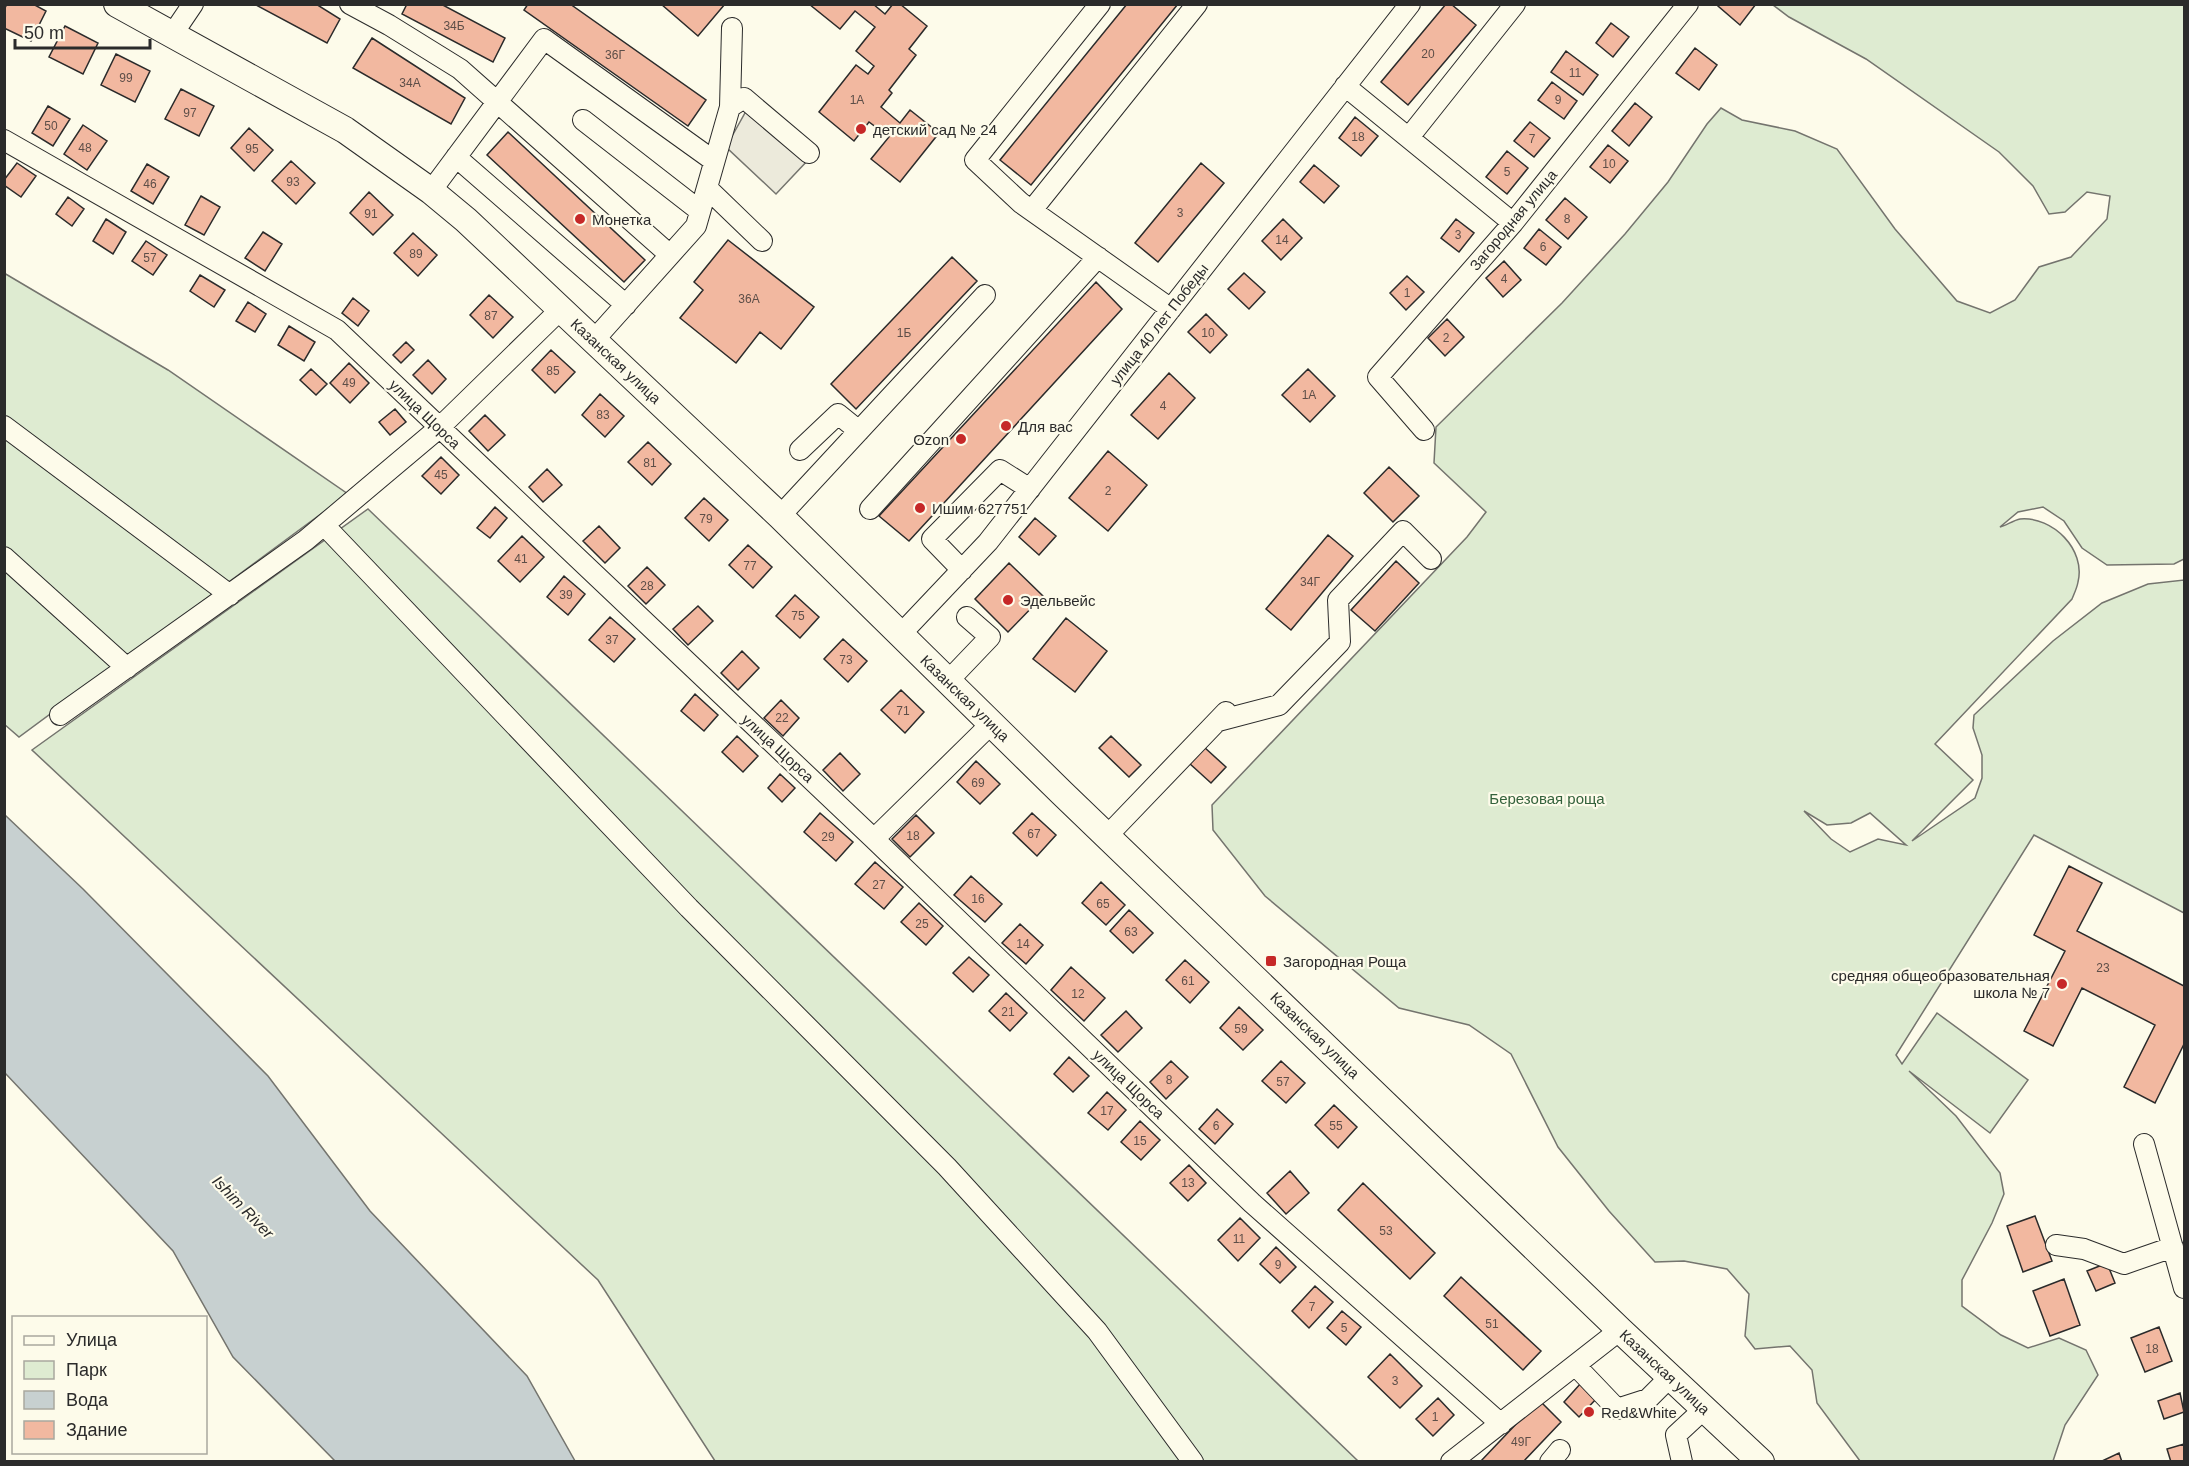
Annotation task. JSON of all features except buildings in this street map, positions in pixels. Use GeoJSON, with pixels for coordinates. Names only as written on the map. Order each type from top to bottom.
{"type":"FeatureCollection","features":[{"type":"Feature","properties":{"kind":"main road","name":"Казанская улица"},"geometry":{"type":"LineString","coordinates":[[117,4],[345,130],[431,191],[466,220],[780,516],[900,636],[1620,1330],[1761,1461]]}},
{"type":"Feature","properties":{"kind":"street"},"geometry":{"type":"LineString","coordinates":[[172,35],[193,4]]}},
{"type":"Feature","properties":{"kind":"street"},"geometry":{"type":"LineString","coordinates":[[350,4],[460,69],[670,255]]}},
{"type":"Feature","properties":{"kind":"street"},"geometry":{"type":"LineString","coordinates":[[1100,4],[975,160],[1032,210],[1171,309]]}},
{"type":"Feature","properties":{"kind":"street"},"geometry":{"type":"LineString","coordinates":[[1032,210],[1197,4]]}},
{"type":"Feature","properties":{"kind":"street","name":"улица 40 лет Победы"},"geometry":{"type":"LineString","coordinates":[[900,636],[988,542],[1410,4]]}},
{"type":"Feature","properties":{"kind":"street"},"geometry":{"type":"LineString","coordinates":[[1414,131],[1515,4]]}},
{"type":"Feature","properties":{"kind":"street","name":"Загородная улица"},"geometry":{"type":"LineString","coordinates":[[1424,430],[1378,377],[1512,223],[1688,4]]}},
{"type":"Feature","properties":{"kind":"street"},"geometry":{"type":"LineString","coordinates":[[594,340],[696,226],[730,107],[732,28]]}},
{"type":"Feature","properties":{"kind":"street"},"geometry":{"type":"LineString","coordinates":[[431,191],[544,39],[714,161]]}},
{"type":"Feature","properties":{"kind":"street"},"geometry":{"type":"LineString","coordinates":[[1345,86],[1512,223]]}},
{"type":"Feature","properties":{"kind":"street"},"geometry":{"type":"LineString","coordinates":[[730,107],[744,98],[809,153]]}},
{"type":"Feature","properties":{"kind":"street"},"geometry":{"type":"LineString","coordinates":[[583,120],[700,211]]}},
{"type":"Feature","properties":{"kind":"street","name":"улица Щорса"},"geometry":{"type":"LineString","coordinates":[[4,140],[337,330],[874,839],[1252,1203],[1501,1424]]}},
{"type":"Feature","properties":{"kind":"street"},"geometry":{"type":"LineString","coordinates":[[456,157],[626,304]]}},
{"type":"Feature","properties":{"kind":"street"},"geometry":{"type":"LineString","coordinates":[[707,188],[762,241]]}},
{"type":"Feature","properties":{"kind":"street"},"geometry":{"type":"LineString","coordinates":[[870,509],[1098,257]]}},
{"type":"Feature","properties":{"kind":"street"},"geometry":{"type":"LineString","coordinates":[[780,516],[985,295]]}},
{"type":"Feature","properties":{"kind":"street"},"geometry":{"type":"LineString","coordinates":[[60,715],[306,540],[439,428],[561,309]]}},
{"type":"Feature","properties":{"kind":"street"},"geometry":{"type":"LineString","coordinates":[[800,450],[838,414],[859,431]]}},
{"type":"Feature","properties":{"kind":"street"},"geometry":{"type":"LineString","coordinates":[[4,426],[230,594]]}},
{"type":"Feature","properties":{"kind":"street"},"geometry":{"type":"LineString","coordinates":[[962,570],[932,539],[1000,470],[1030,489]]}},
{"type":"Feature","properties":{"kind":"street"},"geometry":{"type":"LineString","coordinates":[[324,525],[689,908],[947,1167],[1097,1331],[1193,1461]]}},
{"type":"Feature","properties":{"kind":"street"},"geometry":{"type":"LineString","coordinates":[[1218,721],[1279,705],[1340,642],[1338,600],[1403,531],[1431,559]]}},
{"type":"Feature","properties":{"kind":"street"},"geometry":{"type":"LineString","coordinates":[[4,557],[126,668]]}},
{"type":"Feature","properties":{"kind":"street"},"geometry":{"type":"LineString","coordinates":[[948,681],[990,637],[968,617]]}},
{"type":"Feature","properties":{"kind":"street"},"geometry":{"type":"LineString","coordinates":[[1108,835],[1235,702]]}},
{"type":"Feature","properties":{"kind":"street"},"geometry":{"type":"LineString","coordinates":[[874,839],[992,723]]}},
{"type":"Feature","properties":{"kind":"street"},"geometry":{"type":"LineString","coordinates":[[2144,1144],[2184,1288]]}},
{"type":"Feature","properties":{"kind":"street"},"geometry":{"type":"LineString","coordinates":[[2056,1245],[2084,1249],[2124,1264],[2173,1247]]}},
{"type":"Feature","properties":{"kind":"street"},"geometry":{"type":"LineString","coordinates":[[1451,1461],[1620,1330]]}},
{"type":"Feature","properties":{"kind":"street"},"geometry":{"type":"LineString","coordinates":[[1575,1365],[1617,1408],[1648,1399],[1670,1377]]}},
{"type":"Feature","properties":{"kind":"street"},"geometry":{"type":"LineString","coordinates":[[1682,1461],[1676,1435],[1704,1408]]}},
{"type":"Feature","properties":{"kind":"green space","name":"Березовая роща"},"geometry":{"type":"Polygon","coordinates":[[[1773,5],[2184,5],[2184,559],[2174,564],[2107,565],[2082,548],[2064,521],[2043,507],[2018,512],[2000,527],[2020,519],[2044,523],[2055,529],[2072,547],[2077,558],[2079,570],[2077,586],[2072,599],[1935,744],[1973,780],[1912,841],[1975,798],[1982,778],[1982,755],[1973,728],[1974,715],[2053,641],[2102,603],[2148,584],[2184,580],[2184,913],[2034,835],[1896,1055],[1902,1064],[1937,1013],[2028,1080],[1990,1133],[1909,1071],[1956,1116],[2000,1173],[2004,1194],[1992,1223],[1962,1280],[1962,1306],[2001,1335],[2028,1348],[2059,1338],[2086,1350],[2098,1375],[2065,1425],[2053,1461],[1860,1461],[1817,1403],[1812,1370],[1790,1346],[1755,1349],[1745,1336],[1749,1294],[1727,1269],[1684,1261],[1655,1262],[1609,1211],[1558,1147],[1511,1054],[1469,1025],[1399,1008],[1265,896],[1213,830],[1212,805],[1467,537],[1486,512],[1434,463],[1436,427],[1562,303],[1625,234],[1668,182],[1707,124],[1721,108],[1742,120],[1795,131],[1837,149],[1895,229],[1957,301],[1990,313],[2015,300],[2039,267],[2071,257],[2107,219],[2110,196],[2087,192],[2065,212],[2049,214],[2033,186],[1999,152],[1866,59],[1789,17],[1773,5]],[[1804,811],[1831,839],[1850,852],[1878,839],[1906,845],[1870,813],[1851,823],[1827,825],[1804,811]]]}},
{"type":"Feature","properties":{"kind":"green space"},"geometry":{"type":"Polygon","coordinates":[[[4,273],[168,370],[348,494],[19,737],[4,724],[4,273]]]}},
{"type":"Feature","properties":{"kind":"green space"},"geometry":{"type":"Polygon","coordinates":[[[368,509],[1358,1461],[715,1461],[598,1280],[32,750],[368,509]]]}},
{"type":"Feature","properties":{"kind":"shaded area"},"geometry":{"type":"Polygon","coordinates":[[[750,104],[809,159],[776,194],[726,147],[750,104]]]}},
{"type":"Feature","properties":{"kind":"water","name":"Ishim River"},"geometry":{"type":"Polygon","coordinates":[[[5,815],[83,889],[268,1076],[370,1211],[527,1376],[575,1461],[335,1461],[233,1357],[173,1251],[5,1073],[5,815]]]}},
{"type":"Feature","properties":{"kind":"place","name":"детский сад № 24"},"geometry":{"type":"Point","coordinates":[861,129]}},
{"type":"Feature","properties":{"kind":"place","name":"Монетка"},"geometry":{"type":"Point","coordinates":[580,219]}},
{"type":"Feature","properties":{"kind":"place","name":"Для вас"},"geometry":{"type":"Point","coordinates":[1006,426]}},
{"type":"Feature","properties":{"kind":"place","name":"Ozon"},"geometry":{"type":"Point","coordinates":[961,439]}},
{"type":"Feature","properties":{"kind":"place","name":"Ишим 627751"},"geometry":{"type":"Point","coordinates":[920,508]}},
{"type":"Feature","properties":{"kind":"place","name":"Эдельвейс"},"geometry":{"type":"Point","coordinates":[1008,600]}},
{"type":"Feature","properties":{"kind":"place","name":"Загородная Роща"},"geometry":{"type":"Point","coordinates":[1271,961]}},
{"type":"Feature","properties":{"kind":"place","name":"средняя общеобразовательная школа № 7"},"geometry":{"type":"Point","coordinates":[2062,984]}},
{"type":"Feature","properties":{"kind":"place","name":"Red&White"},"geometry":{"type":"Point","coordinates":[1589,1412]}}]}
